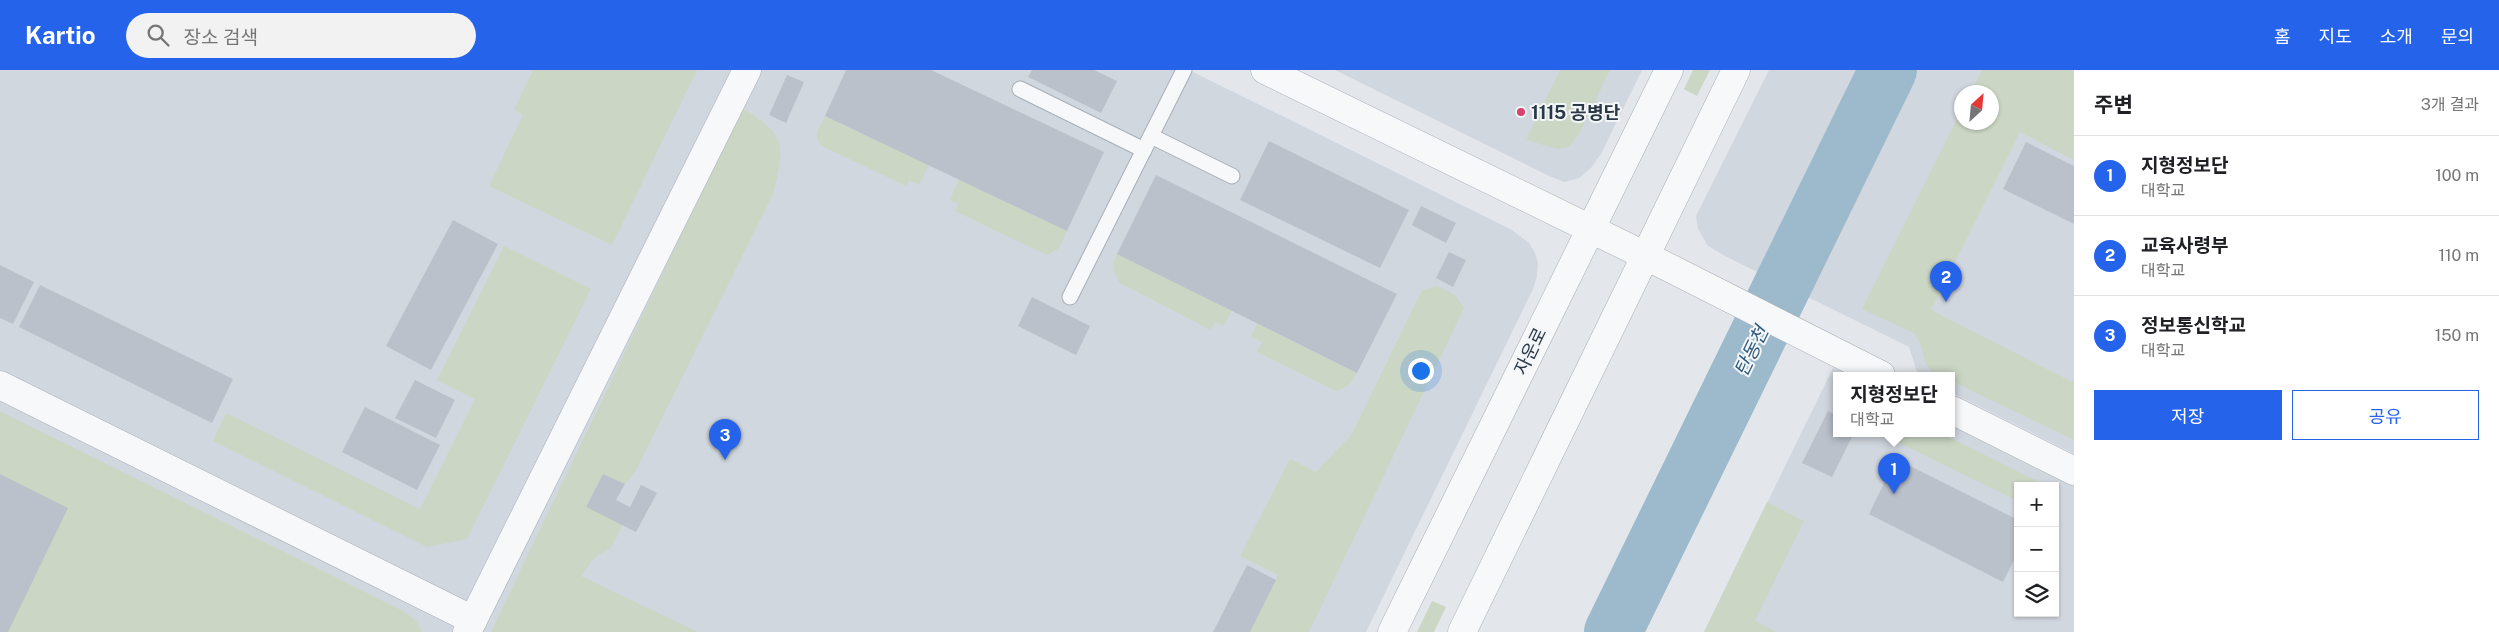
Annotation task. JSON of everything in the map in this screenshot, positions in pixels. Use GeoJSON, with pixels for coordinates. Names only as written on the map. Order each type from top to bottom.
{"type":"FeatureCollection","features":[{"type":"Feature","properties":{"kind":"street"},"geometry":{"type":"LineString","coordinates":[[0,385],[470,626],[746,70]]}},
{"type":"Feature","properties":{"kind":"street"},"geometry":{"type":"LineString","coordinates":[[1264,70],[1646,256],[1876,372]]}},
{"type":"Feature","properties":{"kind":"street","name":"자운로"},"geometry":{"type":"LineString","coordinates":[[1392,632],[1669,70]]}},
{"type":"Feature","properties":{"kind":"street"},"geometry":{"type":"LineString","coordinates":[[1462,632],[1736,70]]}},
{"type":"Feature","properties":{"kind":"street"},"geometry":{"type":"LineString","coordinates":[[1955,412],[2074,471]]}},
{"type":"Feature","properties":{"kind":"lane"},"geometry":{"type":"LineString","coordinates":[[1070,297],[1184,70]]}},
{"type":"Feature","properties":{"kind":"lane"},"geometry":{"type":"LineString","coordinates":[[1020,89],[1232,176]]}},
{"type":"Feature","properties":{"kind":"shaded area"},"geometry":{"type":"Polygon","coordinates":[[[0,70],[1189,70],[1512,230],[1529,243],[1535,253],[1538,263],[1537,276],[1533,289],[1366,632],[0,632],[0,70]]]}},
{"type":"Feature","properties":{"kind":"shaded area","name":"1115 공병단"},"geometry":{"type":"Polygon","coordinates":[[[1335,70],[1642,70],[1601,154],[1591,168],[1579,178],[1564,182],[1335,70]]]}},
{"type":"Feature","properties":{"kind":"shaded area"},"geometry":{"type":"Polygon","coordinates":[[[1769,70],[2074,70],[2074,454],[1955,394],[1955,372],[1917,372],[1909,347],[1708,246],[1698,229],[1696,216],[1769,70]]]}},
{"type":"Feature","properties":{"kind":"shaded area"},"geometry":{"type":"Polygon","coordinates":[[[1833,368],[1841,372],[1833,372],[1833,437],[1955,437],[1955,427],[2074,486],[2074,632],[1704,632],[1833,368]]]}},
{"type":"Feature","properties":{"kind":"green space"},"geometry":{"type":"Polygon","coordinates":[[[533,70],[697,70],[612,245],[489,186],[523,115],[514,110],[533,70]]]}},
{"type":"Feature","properties":{"kind":"green space"},"geometry":{"type":"Polygon","coordinates":[[[1560,70],[1610,70],[1579,134],[1569,147],[1558,149],[1526,140],[1560,70]]]}},
{"type":"Feature","properties":{"kind":"green space"},"geometry":{"type":"Polygon","coordinates":[[[1693,70],[1710,70],[1697,96],[1684,89],[1693,70]]]}},
{"type":"Feature","properties":{"kind":"green space"},"geometry":{"type":"Polygon","coordinates":[[[1982,70],[2074,70],[2074,160],[2020,132],[1931,310],[2074,383],[2074,440],[1955,382],[1955,372],[1933,371],[1925,362],[1919,341],[1914,333],[1862,309],[1954,125],[1954,130],[1999,130],[1999,85],[1974,85],[1982,70]]]}},
{"type":"Feature","properties":{"kind":"green space"},"geometry":{"type":"Polygon","coordinates":[[[742,108],[768,126],[775,134],[779,143],[780,164],[773,194],[635,472],[625,484],[603,474],[586,506],[623,525],[611,548],[594,558],[581,576],[698,632],[491,632],[742,108]]]}},
{"type":"Feature","properties":{"kind":"green space"},"geometry":{"type":"Polygon","coordinates":[[[825,116],[929,165],[919,185],[909,180],[906,186],[822,146],[817,135],[825,116]]]}},
{"type":"Feature","properties":{"kind":"green space"},"geometry":{"type":"Polygon","coordinates":[[[959,179],[1067,231],[1059,248],[1047,255],[955,211],[958,204],[950,200],[959,179]]]}},
{"type":"Feature","properties":{"kind":"green space"},"geometry":{"type":"Polygon","coordinates":[[[504,246],[591,289],[467,539],[427,547],[213,441],[226,413],[420,509],[475,399],[437,380],[504,246]]]}},
{"type":"Feature","properties":{"kind":"green space"},"geometry":{"type":"Polygon","coordinates":[[[1117,254],[1232,310],[1223,326],[1215,322],[1211,330],[1120,283],[1114,269],[1117,254]]]}},
{"type":"Feature","properties":{"kind":"green space"},"geometry":{"type":"Polygon","coordinates":[[[1437,286],[1455,295],[1464,308],[1309,632],[1250,632],[1278,575],[1240,556],[1290,459],[1316,472],[1352,434],[1422,290],[1437,286]]]}},
{"type":"Feature","properties":{"kind":"green space"},"geometry":{"type":"Polygon","coordinates":[[[1257,323],[1357,373],[1348,385],[1336,391],[1257,352],[1262,342],[1251,337],[1257,323]]]}},
{"type":"Feature","properties":{"kind":"green space"},"geometry":{"type":"Polygon","coordinates":[[[0,411],[405,612],[416,621],[422,632],[0,632],[0,411]]]}},
{"type":"Feature","properties":{"kind":"green space"},"geometry":{"type":"Polygon","coordinates":[[[1887,437],[1949,437],[2039,482],[2014,482],[2014,499],[1887,437]]]}},
{"type":"Feature","properties":{"kind":"green space"},"geometry":{"type":"Polygon","coordinates":[[[1767,502],[1804,521],[1755,621],[1776,632],[1704,632],[1767,502]]]}},
{"type":"Feature","properties":{"kind":"green space"},"geometry":{"type":"Polygon","coordinates":[[[1432,601],[1446,607],[1434,632],[1417,632],[1432,601]]]}},
{"type":"Feature","properties":{"kind":"building"},"geometry":{"type":"Polygon","coordinates":[[[846,70],[931,70],[1104,152],[1067,231],[825,116],[846,70]]]}},
{"type":"Feature","properties":{"kind":"building"},"geometry":{"type":"Polygon","coordinates":[[[1032,70],[1094,70],[1117,81],[1101,113],[1028,77],[1032,70]]]}},
{"type":"Feature","properties":{"kind":"building"},"geometry":{"type":"Polygon","coordinates":[[[787,75],[804,82],[786,123],[769,115],[787,75]]]}},
{"type":"Feature","properties":{"kind":"building"},"geometry":{"type":"Polygon","coordinates":[[[1269,141],[1409,210],[1380,268],[1240,200],[1269,141]]]}},
{"type":"Feature","properties":{"kind":"building"},"geometry":{"type":"Polygon","coordinates":[[[2026,142],[2074,166],[2074,224],[2003,189],[2026,142]]]}},
{"type":"Feature","properties":{"kind":"building"},"geometry":{"type":"Polygon","coordinates":[[[1156,175],[1397,294],[1357,373],[1117,254],[1156,175]]]}},
{"type":"Feature","properties":{"kind":"building"},"geometry":{"type":"Polygon","coordinates":[[[1421,206],[1456,223],[1446,243],[1412,225],[1421,206]]]}},
{"type":"Feature","properties":{"kind":"building"},"geometry":{"type":"Polygon","coordinates":[[[453,220],[498,244],[431,370],[386,346],[453,220]]]}},
{"type":"Feature","properties":{"kind":"building"},"geometry":{"type":"Polygon","coordinates":[[[1449,252],[1466,260],[1453,287],[1436,278],[1449,252]]]}},
{"type":"Feature","properties":{"kind":"building"},"geometry":{"type":"Polygon","coordinates":[[[0,265],[34,282],[13,324],[0,318],[0,265]]]}},
{"type":"Feature","properties":{"kind":"building"},"geometry":{"type":"Polygon","coordinates":[[[40,285],[233,379],[212,423],[19,327],[40,285]]]}},
{"type":"Feature","properties":{"kind":"building"},"geometry":{"type":"Polygon","coordinates":[[[1032,297],[1090,326],[1076,355],[1018,326],[1032,297]]]}},
{"type":"Feature","properties":{"kind":"building"},"geometry":{"type":"Polygon","coordinates":[[[415,380],[455,400],[436,438],[395,418],[415,380]]]}},
{"type":"Feature","properties":{"kind":"building"},"geometry":{"type":"Polygon","coordinates":[[[365,407],[440,445],[417,490],[342,452],[365,407]]]}},
{"type":"Feature","properties":{"kind":"building"},"geometry":{"type":"Polygon","coordinates":[[[1828,411],[1833,414],[1833,437],[1852,437],[1832,477],[1802,463],[1828,411]]]}},
{"type":"Feature","properties":{"kind":"building"},"geometry":{"type":"Polygon","coordinates":[[[1896,459],[2014,518],[2014,560],[2003,582],[1869,514],[1896,459]]]}},
{"type":"Feature","properties":{"kind":"building"},"geometry":{"type":"Polygon","coordinates":[[[0,474],[68,508],[8,632],[0,632],[0,474]]]}},
{"type":"Feature","properties":{"kind":"building"},"geometry":{"type":"Polygon","coordinates":[[[603,474],[625,484],[616,500],[630,507],[641,485],[657,493],[636,532],[586,507],[603,474]]]}},
{"type":"Feature","properties":{"kind":"building"},"geometry":{"type":"Polygon","coordinates":[[[1247,565],[1276,580],[1250,632],[1213,632],[1247,565]]]}},
{"type":"Feature","properties":{"kind":"waterway","name":"탄동천"},"geometry":{"type":"LineString","coordinates":[[1613,632],[1888,70]]}},
{"type":"Feature","properties":{"kind":"place","name":"1115 공병단"},"geometry":{"type":"Point","coordinates":[1521,112]}},
{"type":"Feature","properties":{"kind":"place","name":"교육사령부"},"geometry":{"type":"Point","coordinates":[1946,302]}},
{"type":"Feature","properties":{"kind":"place","name":"정보통신학교"},"geometry":{"type":"Point","coordinates":[725,460]}},
{"type":"Feature","properties":{"kind":"place","name":"지형정보단"},"geometry":{"type":"Point","coordinates":[1894,494]}}]}
